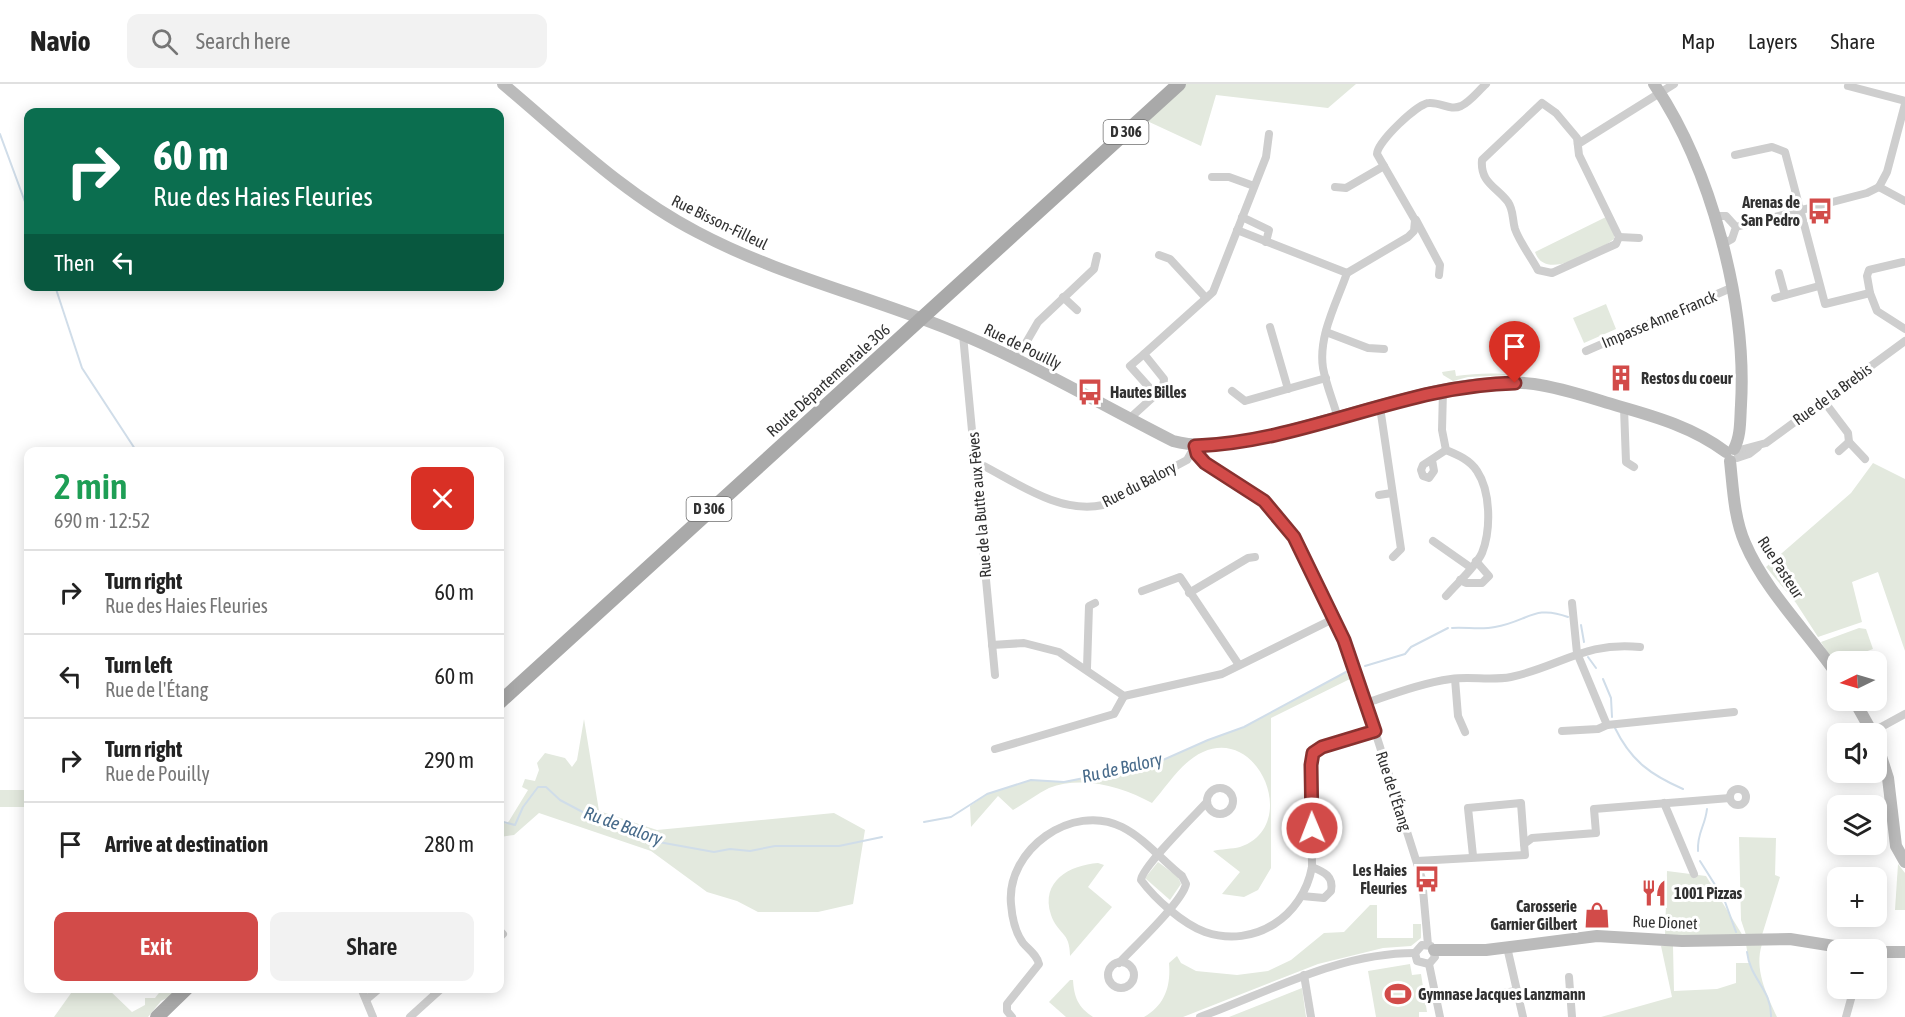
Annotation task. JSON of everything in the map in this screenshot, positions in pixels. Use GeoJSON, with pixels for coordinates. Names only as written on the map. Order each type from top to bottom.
{"type":"FeatureCollection","features":[{"type":"Feature","properties":{"kind":"main road","name":"Route Départementale 306"},"geometry":{"type":"LineString","coordinates":[[504,698],[1179,84]]}},
{"type":"Feature","properties":{"kind":"main road"},"geometry":{"type":"LineString","coordinates":[[157,1017],[183,993]]}},
{"type":"Feature","properties":{"kind":"street","name":"Rue Bisson-Filleul"},"geometry":{"type":"LineString","coordinates":[[503,84],[617,179],[659,210],[697,232],[802,277],[921,319]]}},
{"type":"Feature","properties":{"kind":"street"},"geometry":{"type":"LineString","coordinates":[[1578,144],[1657,88],[1674,84]]}},
{"type":"Feature","properties":{"kind":"street"},"geometry":{"type":"LineString","coordinates":[[1439,275],[1440,265],[1377,154],[1380,142],[1422,105],[1433,103],[1453,108],[1460,107],[1483,85]]}},
{"type":"Feature","properties":{"kind":"street"},"geometry":{"type":"LineString","coordinates":[[1736,227],[1868,193],[1880,187],[1887,172],[1905,103],[1848,86]]}},
{"type":"Feature","properties":{"kind":"street","name":"Rue Pasteur"},"geometry":{"type":"LineString","coordinates":[[1657,88],[1688,145],[1713,216],[1731,288],[1743,366],[1739,436],[1733,454],[1737,516],[1745,544],[1769,584],[1827,661]]}},
{"type":"Feature","properties":{"kind":"street"},"geometry":{"type":"LineString","coordinates":[[1542,103],[1556,112],[1577,138],[1578,144],[1579,155],[1619,237],[1616,244],[1552,273],[1538,270],[1515,228],[1514,214],[1507,200],[1493,190],[1481,170],[1482,160],[1542,103]]}},
{"type":"Feature","properties":{"kind":"street"},"geometry":{"type":"LineString","coordinates":[[1156,395],[1130,366],[1213,292],[1269,146],[1269,134]]}},
{"type":"Feature","properties":{"kind":"street"},"geometry":{"type":"LineString","coordinates":[[1735,156],[1772,147],[1785,152],[1825,304],[1870,293]]}},
{"type":"Feature","properties":{"kind":"street"},"geometry":{"type":"LineString","coordinates":[[1335,187],[1346,188],[1384,166]]}},
{"type":"Feature","properties":{"kind":"street"},"geometry":{"type":"LineString","coordinates":[[1212,177],[1229,177],[1254,186]]}},
{"type":"Feature","properties":{"kind":"street"},"geometry":{"type":"LineString","coordinates":[[1880,187],[1905,201]]}},
{"type":"Feature","properties":{"kind":"street"},"geometry":{"type":"LineString","coordinates":[[1713,216],[1726,216],[1736,227]]}},
{"type":"Feature","properties":{"kind":"street"},"geometry":{"type":"LineString","coordinates":[[1242,217],[1269,230],[1266,242]]}},
{"type":"Feature","properties":{"kind":"street"},"geometry":{"type":"LineString","coordinates":[[1338,418],[1323,366],[1326,332],[1347,273],[1408,237],[1414,231],[1416,220]]}},
{"type":"Feature","properties":{"kind":"street"},"geometry":{"type":"LineString","coordinates":[[1721,245],[1732,239],[1736,227]]}},
{"type":"Feature","properties":{"kind":"street"},"geometry":{"type":"LineString","coordinates":[[1237,230],[1347,273]]}},
{"type":"Feature","properties":{"kind":"street"},"geometry":{"type":"LineString","coordinates":[[1619,237],[1639,238]]}},
{"type":"Feature","properties":{"kind":"street"},"geometry":{"type":"LineString","coordinates":[[1159,255],[1170,260],[1206,298]]}},
{"type":"Feature","properties":{"kind":"street"},"geometry":{"type":"LineString","coordinates":[[1016,360],[1038,322],[1094,269],[1097,256]]}},
{"type":"Feature","properties":{"kind":"street"},"geometry":{"type":"LineString","coordinates":[[1903,262],[1869,270],[1866,276],[1878,311],[1905,329]]}},
{"type":"Feature","properties":{"kind":"street"},"geometry":{"type":"LineString","coordinates":[[1779,273],[1785,295]]}},
{"type":"Feature","properties":{"kind":"street"},"geometry":{"type":"LineString","coordinates":[[1775,298],[1819,286]]}},
{"type":"Feature","properties":{"kind":"street","name":"Impasse Anne Franck"},"geometry":{"type":"LineString","coordinates":[[1586,351],[1731,288]]}},
{"type":"Feature","properties":{"kind":"street"},"geometry":{"type":"LineString","coordinates":[[1063,297],[1077,310]]}},
{"type":"Feature","properties":{"kind":"street","name":"Rue de Pouilly"},"geometry":{"type":"LineString","coordinates":[[921,319],[963,335],[1016,360],[1173,441],[1195,446],[1273,434],[1443,390],[1502,383],[1534,384],[1677,424],[1733,454]]}},
{"type":"Feature","properties":{"kind":"street"},"geometry":{"type":"LineString","coordinates":[[1270,327],[1288,389]]}},
{"type":"Feature","properties":{"kind":"street"},"geometry":{"type":"LineString","coordinates":[[1326,332],[1368,348],[1384,349]]}},
{"type":"Feature","properties":{"kind":"street","name":"Rue de la Butte aux Fèves"},"geometry":{"type":"LineString","coordinates":[[963,335],[995,675]]}},
{"type":"Feature","properties":{"kind":"street","name":"Rue de la Brebis"},"geometry":{"type":"LineString","coordinates":[[1733,454],[1749,454],[1905,341]]}},
{"type":"Feature","properties":{"kind":"street"},"geometry":{"type":"LineString","coordinates":[[1129,419],[1162,388],[1164,379],[1144,354]]}},
{"type":"Feature","properties":{"kind":"street"},"geometry":{"type":"LineString","coordinates":[[1232,391],[1245,400],[1326,378]]}},
{"type":"Feature","properties":{"kind":"street"},"geometry":{"type":"LineString","coordinates":[[1443,390],[1442,430],[1446,450]]}},
{"type":"Feature","properties":{"kind":"street"},"geometry":{"type":"LineString","coordinates":[[1823,400],[1848,433],[1849,442],[1865,459]]}},
{"type":"Feature","properties":{"kind":"street"},"geometry":{"type":"LineString","coordinates":[[1380,407],[1401,549],[1393,557]]}},
{"type":"Feature","properties":{"kind":"street"},"geometry":{"type":"LineString","coordinates":[[1623,408],[1626,462],[1634,467]]}},
{"type":"Feature","properties":{"kind":"street"},"geometry":{"type":"LineString","coordinates":[[1839,451],[1849,442]]}},
{"type":"Feature","properties":{"kind":"street","name":"Rue du Balory"},"geometry":{"type":"LineString","coordinates":[[975,466],[984,466],[1063,505],[1094,507],[1103,505],[1187,460],[1195,446]]}},
{"type":"Feature","properties":{"kind":"street","name":"Rue de l'Étang"},"geometry":{"type":"LineString","coordinates":[[1195,446],[1197,454],[1205,463],[1249,490],[1285,523],[1335,618],[1366,703],[1417,861],[1424,886],[1431,948]]}},
{"type":"Feature","properties":{"kind":"street"},"geometry":{"type":"LineString","coordinates":[[1432,460],[1446,450]]}},
{"type":"Feature","properties":{"kind":"street"},"geometry":{"type":"LineString","coordinates":[[1446,450],[1462,457],[1476,470],[1485,495],[1487,531],[1481,554],[1446,596]]}},
{"type":"Feature","properties":{"kind":"street"},"geometry":{"type":"LineString","coordinates":[[1379,495],[1392,493]]}},
{"type":"Feature","properties":{"kind":"street"},"geometry":{"type":"LineString","coordinates":[[1433,541],[1473,564],[1488,576],[1482,583],[1466,583],[1460,580]]}},
{"type":"Feature","properties":{"kind":"street"},"geometry":{"type":"LineString","coordinates":[[1189,593],[1248,558],[1255,557]]}},
{"type":"Feature","properties":{"kind":"street"},"geometry":{"type":"LineString","coordinates":[[1142,591],[1180,577],[1239,665]]}},
{"type":"Feature","properties":{"kind":"street"},"geometry":{"type":"LineString","coordinates":[[1087,668],[1089,606],[1095,603]]}},
{"type":"Feature","properties":{"kind":"street"},"geometry":{"type":"LineString","coordinates":[[1572,603],[1577,653],[1607,725]]}},
{"type":"Feature","properties":{"kind":"street"},"geometry":{"type":"LineString","coordinates":[[995,749],[1114,714],[1124,696],[1222,674],[1335,618]]}},
{"type":"Feature","properties":{"kind":"street"},"geometry":{"type":"LineString","coordinates":[[992,645],[1024,643],[1059,652],[1087,668],[1124,696]]}},
{"type":"Feature","properties":{"kind":"street"},"geometry":{"type":"LineString","coordinates":[[1366,703],[1455,679],[1508,677],[1589,649],[1623,645],[1640,647]]}},
{"type":"Feature","properties":{"kind":"street"},"geometry":{"type":"LineString","coordinates":[[1455,679],[1458,716],[1465,732]]}},
{"type":"Feature","properties":{"kind":"street"},"geometry":{"type":"LineString","coordinates":[[1562,731],[1598,729],[1607,725],[1734,712]]}},
{"type":"Feature","properties":{"kind":"street"},"geometry":{"type":"LineString","coordinates":[[1887,727],[1905,714]]}},
{"type":"Feature","properties":{"kind":"street"},"geometry":{"type":"LineString","coordinates":[[1207,802],[1142,874],[1141,880],[1170,908],[1205,931],[1238,936],[1276,924],[1286,917],[1302,896],[1312,867],[1311,765],[1313,753],[1322,747],[1375,731]]}},
{"type":"Feature","properties":{"kind":"street"},"geometry":{"type":"LineString","coordinates":[[1887,775],[1896,846],[1905,862]]}},
{"type":"Feature","properties":{"kind":"street"},"geometry":{"type":"LineString","coordinates":[[1524,844],[1532,838],[1596,833],[1594,809],[1730,798]]}},
{"type":"Feature","properties":{"kind":"street"},"geometry":{"type":"LineString","coordinates":[[1417,861],[1473,856],[1480,859],[1525,855],[1521,803],[1468,808],[1473,856]]}},
{"type":"Feature","properties":{"kind":"street"},"geometry":{"type":"LineString","coordinates":[[1664,803],[1694,874]]}},
{"type":"Feature","properties":{"kind":"street"},"geometry":{"type":"LineString","coordinates":[[1012,1017],[1007,1011],[1007,1004],[1039,964],[1015,928],[1010,901],[1016,873],[1031,848],[1059,828],[1098,822],[1121,826],[1158,856],[1186,884],[1170,908],[1119,963]]}},
{"type":"Feature","properties":{"kind":"street"},"geometry":{"type":"LineString","coordinates":[[1302,896],[1323,898],[1331,891],[1332,880],[1328,875],[1312,867]]}},
{"type":"Feature","properties":{"kind":"street","name":"Rue Dionet"},"geometry":{"type":"LineString","coordinates":[[1431,948],[1507,947],[1597,936],[1682,941],[1790,939],[1827,945]]}},
{"type":"Feature","properties":{"kind":"street"},"geometry":{"type":"LineString","coordinates":[[1200,1017],[1304,975],[1368,957],[1415,953],[1422,945],[1431,948],[1435,957],[1429,964]]}},
{"type":"Feature","properties":{"kind":"street"},"geometry":{"type":"LineString","coordinates":[[1507,947],[1523,1017]]}},
{"type":"Feature","properties":{"kind":"street"},"geometry":{"type":"LineString","coordinates":[[1887,952],[1905,952]]}},
{"type":"Feature","properties":{"kind":"street"},"geometry":{"type":"LineString","coordinates":[[1415,953],[1418,962],[1429,964]]}},
{"type":"Feature","properties":{"kind":"street"},"geometry":{"type":"LineString","coordinates":[[1429,964],[1440,1017]]}},
{"type":"Feature","properties":{"kind":"street"},"geometry":{"type":"LineString","coordinates":[[1304,975],[1311,1017]]}},
{"type":"Feature","properties":{"kind":"street"},"geometry":{"type":"LineString","coordinates":[[1569,977],[1572,1017]]}},
{"type":"Feature","properties":{"kind":"street"},"geometry":{"type":"LineString","coordinates":[[1486,995],[1517,991]]}},
{"type":"Feature","properties":{"kind":"street"},"geometry":{"type":"LineString","coordinates":[[364,993],[374,1017]]}},
{"type":"Feature","properties":{"kind":"street"},"geometry":{"type":"LineString","coordinates":[[367,999],[374,993]]}},
{"type":"Feature","properties":{"kind":"street"},"geometry":{"type":"LineString","coordinates":[[410,1017],[436,993]]}},
{"type":"Feature","properties":{"kind":"street"},"geometry":{"type":"LineString","coordinates":[[1846,1017],[1851,999]]}},
{"type":"Feature","properties":{"kind":"shaded area"},"geometry":{"type":"Polygon","coordinates":[[[1185,84],[1356,84],[1328,108],[1216,95],[1201,146],[1145,120],[1185,84]]]}},
{"type":"Feature","properties":{"kind":"shaded area"},"geometry":{"type":"Polygon","coordinates":[[[1606,217],[1614,239],[1579,258],[1557,265],[1548,264],[1540,260],[1535,252],[1606,217]]]}},
{"type":"Feature","properties":{"kind":"shaded area"},"geometry":{"type":"Polygon","coordinates":[[[1606,304],[1616,329],[1584,343],[1573,318],[1606,304]]]}},
{"type":"Feature","properties":{"kind":"shaded area"},"geometry":{"type":"Polygon","coordinates":[[[1455,370],[1456,376],[1490,373],[1510,375],[1468,377],[1453,381],[1442,372],[1455,370]]]}},
{"type":"Feature","properties":{"kind":"shaded area"},"geometry":{"type":"Polygon","coordinates":[[[1873,463],[1905,479],[1905,651],[1878,572],[1852,582],[1862,622],[1818,637],[1796,603],[1766,567],[1851,493],[1873,463]]]}},
{"type":"Feature","properties":{"kind":"shaded area"},"geometry":{"type":"Polygon","coordinates":[[[1859,628],[1866,629],[1873,649],[1827,652],[1821,642],[1859,628]]]}},
{"type":"Feature","properties":{"kind":"shaded area"},"geometry":{"type":"Polygon","coordinates":[[[1346,672],[1350,679],[1271,718],[1271,868],[1258,890],[1244,897],[1222,894],[1240,872],[1213,851],[1240,847],[1258,836],[1268,820],[1270,801],[1265,782],[1255,765],[1241,753],[1223,748],[1203,752],[1188,761],[1152,803],[1128,792],[1102,785],[1062,784],[1049,788],[1013,810],[998,796],[971,827],[970,806],[987,794],[1031,780],[1064,782],[1154,764],[1244,727],[1346,672]]]}},
{"type":"Feature","properties":{"kind":"shaded area"},"geometry":{"type":"Polygon","coordinates":[[[584,719],[599,811],[657,830],[834,813],[865,830],[853,904],[818,912],[758,912],[737,901],[707,892],[651,851],[539,813],[514,835],[504,836],[504,822],[506,824],[509,821],[528,790],[522,787],[525,779],[535,781],[539,770],[537,763],[545,753],[565,758],[572,767],[577,760],[584,719]]]}},
{"type":"Feature","properties":{"kind":"shaded area"},"geometry":{"type":"Polygon","coordinates":[[[0,790],[24,790],[24,807],[0,807],[0,790]]]}},
{"type":"Feature","properties":{"kind":"shaded area"},"geometry":{"type":"Polygon","coordinates":[[[1739,837],[1776,838],[1775,875],[1780,877],[1762,935],[1746,935],[1741,920],[1739,837]]]}},
{"type":"Feature","properties":{"kind":"shaded area"},"geometry":{"type":"Polygon","coordinates":[[[1158,862],[1178,877],[1181,884],[1170,900],[1145,878],[1158,862]]]}},
{"type":"Feature","properties":{"kind":"shaded area"},"geometry":{"type":"Polygon","coordinates":[[[1087,864],[1104,865],[1088,887],[1112,907],[1070,956],[1066,937],[1051,915],[1050,893],[1054,884],[1068,871],[1087,864]]]}},
{"type":"Feature","properties":{"kind":"shaded area"},"geometry":{"type":"Polygon","coordinates":[[[1898,864],[1905,873],[1905,910],[1895,910],[1898,864]]]}},
{"type":"Feature","properties":{"kind":"shaded area"},"geometry":{"type":"Polygon","coordinates":[[[1667,871],[1706,876],[1743,936],[1665,935],[1667,871]]]}},
{"type":"Feature","properties":{"kind":"shaded area"},"geometry":{"type":"Polygon","coordinates":[[[1370,905],[1377,905],[1377,938],[1413,938],[1413,924],[1421,924],[1421,938],[1411,946],[1383,948],[1318,964],[1183,1017],[1144,1017],[1162,1001],[1168,987],[1169,963],[1177,956],[1181,963],[1196,971],[1237,975],[1268,971],[1291,960],[1324,933],[1344,932],[1370,905]]]}},
{"type":"Feature","properties":{"kind":"shaded area"},"geometry":{"type":"Polygon","coordinates":[[[1746,944],[1762,944],[1760,972],[1777,1017],[1601,1017],[1672,997],[1661,946],[1673,946],[1674,991],[1717,989],[1736,983],[1736,963],[1749,963],[1746,944]]]}},
{"type":"Feature","properties":{"kind":"shaded area","name":"Gymnase Jacques Lanzmann"},"geometry":{"type":"Polygon","coordinates":[[[1410,964],[1412,975],[1421,974],[1427,1012],[1419,1012],[1419,1017],[1376,1017],[1368,971],[1410,964]]]}},
{"type":"Feature","properties":{"kind":"shaded area"},"geometry":{"type":"Polygon","coordinates":[[[1070,980],[1073,980],[1074,992],[1080,1005],[1093,1017],[1066,1017],[1049,1002],[1070,980]]]}},
{"type":"Feature","properties":{"kind":"shaded area"},"geometry":{"type":"Polygon","coordinates":[[[1302,988],[1306,1017],[1229,1017],[1302,988]]]}},
{"type":"Feature","properties":{"kind":"shaded area"},"geometry":{"type":"Polygon","coordinates":[[[71,993],[112,993],[132,1012],[145,1005],[145,998],[155,998],[159,993],[174,993],[161,1001],[148,1017],[54,1017],[71,993]]]}},
{"type":"Feature","properties":{"kind":"waterway","name":"Ru de Balory"},"geometry":{"type":"LineString","coordinates":[[0,134],[24,199]]}},
{"type":"Feature","properties":{"kind":"waterway","name":"Ru de Balory"},"geometry":{"type":"LineString","coordinates":[[57,291],[82,368],[134,447]]}},
{"type":"Feature","properties":{"kind":"waterway","name":"Ru de Balory"},"geometry":{"type":"LineString","coordinates":[[1452,628],[1490,628],[1547,612],[1568,617]]}},
{"type":"Feature","properties":{"kind":"waterway","name":"Ru de Balory"},"geometry":{"type":"LineString","coordinates":[[1581,625],[1584,642]]}},
{"type":"Feature","properties":{"kind":"waterway","name":"Ru de Balory"},"geometry":{"type":"LineString","coordinates":[[1365,666],[1405,654],[1411,647],[1448,628]]}},
{"type":"Feature","properties":{"kind":"waterway","name":"Ru de Balory"},"geometry":{"type":"LineString","coordinates":[[1588,657],[1596,668]]}},
{"type":"Feature","properties":{"kind":"waterway","name":"Ru de Balory"},"geometry":{"type":"LineString","coordinates":[[924,822],[951,817],[987,794],[1031,780],[1064,782],[1154,764],[1244,727],[1346,672]]}},
{"type":"Feature","properties":{"kind":"waterway","name":"Ru de Balory"},"geometry":{"type":"LineString","coordinates":[[1603,679],[1611,698],[1612,717]]}},
{"type":"Feature","properties":{"kind":"waterway","name":"Ru de Balory"},"geometry":{"type":"LineString","coordinates":[[1615,728],[1621,740],[1643,766],[1683,789]]}},
{"type":"Feature","properties":{"kind":"waterway","name":"Ru de Balory"},"geometry":{"type":"LineString","coordinates":[[504,822],[515,825],[523,807],[538,787],[546,787],[560,800],[592,817],[619,825],[653,841],[714,852],[730,849],[750,851],[775,846],[839,846],[882,837]]}},
{"type":"Feature","properties":{"kind":"waterway","name":"Ru de Balory"},"geometry":{"type":"LineString","coordinates":[[1698,851],[1707,809]]}},
{"type":"Feature","properties":{"kind":"waterway","name":"Ru de Balory"},"geometry":{"type":"LineString","coordinates":[[1700,861],[1724,899],[1736,932]]}},
{"type":"Feature","properties":{"kind":"waterway","name":"Ru de Balory"},"geometry":{"type":"LineString","coordinates":[[1747,952],[1752,970],[1768,999],[1771,1017]]}},
{"type":"Feature","properties":{"kind":"place","name":"Arenas de San Pedro"},"geometry":{"type":"Point","coordinates":[1820,211]}},
{"type":"Feature","properties":{"kind":"place","name":"Restos du coeur"},"geometry":{"type":"Point","coordinates":[1621,378]}},
{"type":"Feature","properties":{"kind":"place","name":"Hautes Billes"},"geometry":{"type":"Point","coordinates":[1090,392]}},
{"type":"Feature","properties":{"kind":"place","name":"Les Haies Fleuries"},"geometry":{"type":"Point","coordinates":[1427,879]}},
{"type":"Feature","properties":{"kind":"place","name":"1001 Pizzas"},"geometry":{"type":"Point","coordinates":[1654,893]}},
{"type":"Feature","properties":{"kind":"place","name":"Carosserie Garnier Gilbert"},"geometry":{"type":"Point","coordinates":[1597,915]}},
{"type":"Feature","properties":{"kind":"place","name":"Gymnase Jacques Lanzmann"},"geometry":{"type":"Point","coordinates":[1398,994]}},
{"type":"Feature","properties":{"kind":"route"},"geometry":{"type":"LineString","coordinates":[[1312,828],[1311,758],[1313,753],[1322,747],[1375,731],[1344,640],[1294,537],[1285,523],[1264,501],[1205,463],[1197,454],[1195,446],[1256,438],[1443,390],[1515,383]]}}]}
